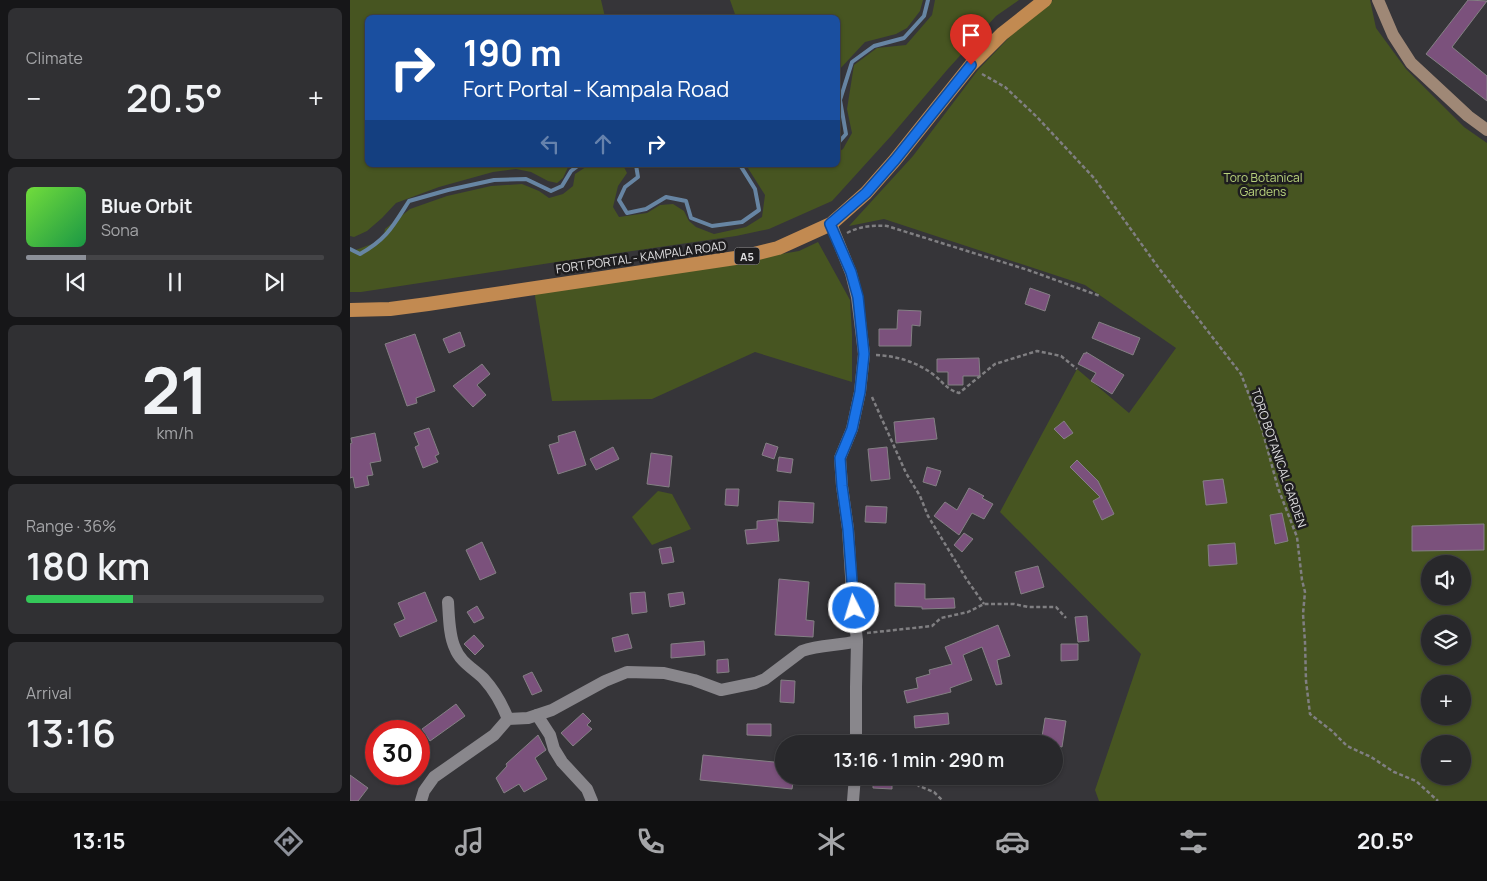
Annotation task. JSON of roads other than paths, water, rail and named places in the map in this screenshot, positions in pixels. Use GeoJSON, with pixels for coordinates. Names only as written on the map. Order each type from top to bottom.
{"type":"FeatureCollection","features":[{"type":"Feature","properties":{"kind":"highway","name":"FORT PORTAL - KAMPALA ROAD"},"geometry":{"type":"LineString","coordinates":[[350,310],[390,309],[428,304],[742,257],[778,248],[830,224],[866,193],[971,65],[1002,34],[1044,0]]}},
{"type":"Feature","properties":{"kind":"main road"},"geometry":{"type":"LineString","coordinates":[[1378,0],[1393,35],[1411,63],[1468,116],[1487,130]]}},
{"type":"Feature","properties":{"kind":"street"},"geometry":{"type":"LineString","coordinates":[[830,224],[851,272],[858,297],[864,354],[860,392],[852,429],[840,458],[858,641],[856,735]]}},
{"type":"Feature","properties":{"kind":"street"},"geometry":{"type":"LineString","coordinates":[[448,602],[455,650],[502,702],[508,718]]}},
{"type":"Feature","properties":{"kind":"street"},"geometry":{"type":"LineString","coordinates":[[508,718],[528,718],[552,710],[605,681],[628,672],[664,673],[694,680],[721,690],[761,682],[802,651],[809,648],[858,641]]}},
{"type":"Feature","properties":{"kind":"street"},"geometry":{"type":"LineString","coordinates":[[537,715],[550,735],[554,749],[562,762],[587,789],[592,801]]}},
{"type":"Feature","properties":{"kind":"street"},"geometry":{"type":"LineString","coordinates":[[421,801],[424,791],[434,777],[494,735],[508,718]]}},
{"type":"Feature","properties":{"kind":"street"},"geometry":{"type":"LineString","coordinates":[[853,801],[854,785]]}},
{"type":"Feature","properties":{"kind":"waterway"},"geometry":{"type":"LineString","coordinates":[[840,100],[852,62],[874,46],[904,38],[924,16],[928,0]]}},
{"type":"Feature","properties":{"kind":"waterway"},"geometry":{"type":"LineString","coordinates":[[840,100],[846,134],[840,141]]}},
{"type":"Feature","properties":{"kind":"waterway"},"geometry":{"type":"LineString","coordinates":[[350,249],[360,254],[377,243],[394,225],[409,201],[494,180],[526,179],[551,191],[562,186],[571,171],[576,167]]}},
{"type":"Feature","properties":{"kind":"waterway"},"geometry":{"type":"LineString","coordinates":[[636,167],[638,177],[625,187],[619,200],[627,213],[646,209],[666,197],[686,201],[691,218],[712,226],[742,222],[759,210],[755,189],[741,167]]}},
{"type":"Feature","properties":{"kind":"park label","name":"Toro Botanical Gardens"},"geometry":{"type":"Point","coordinates":[1263,184]}}]}
